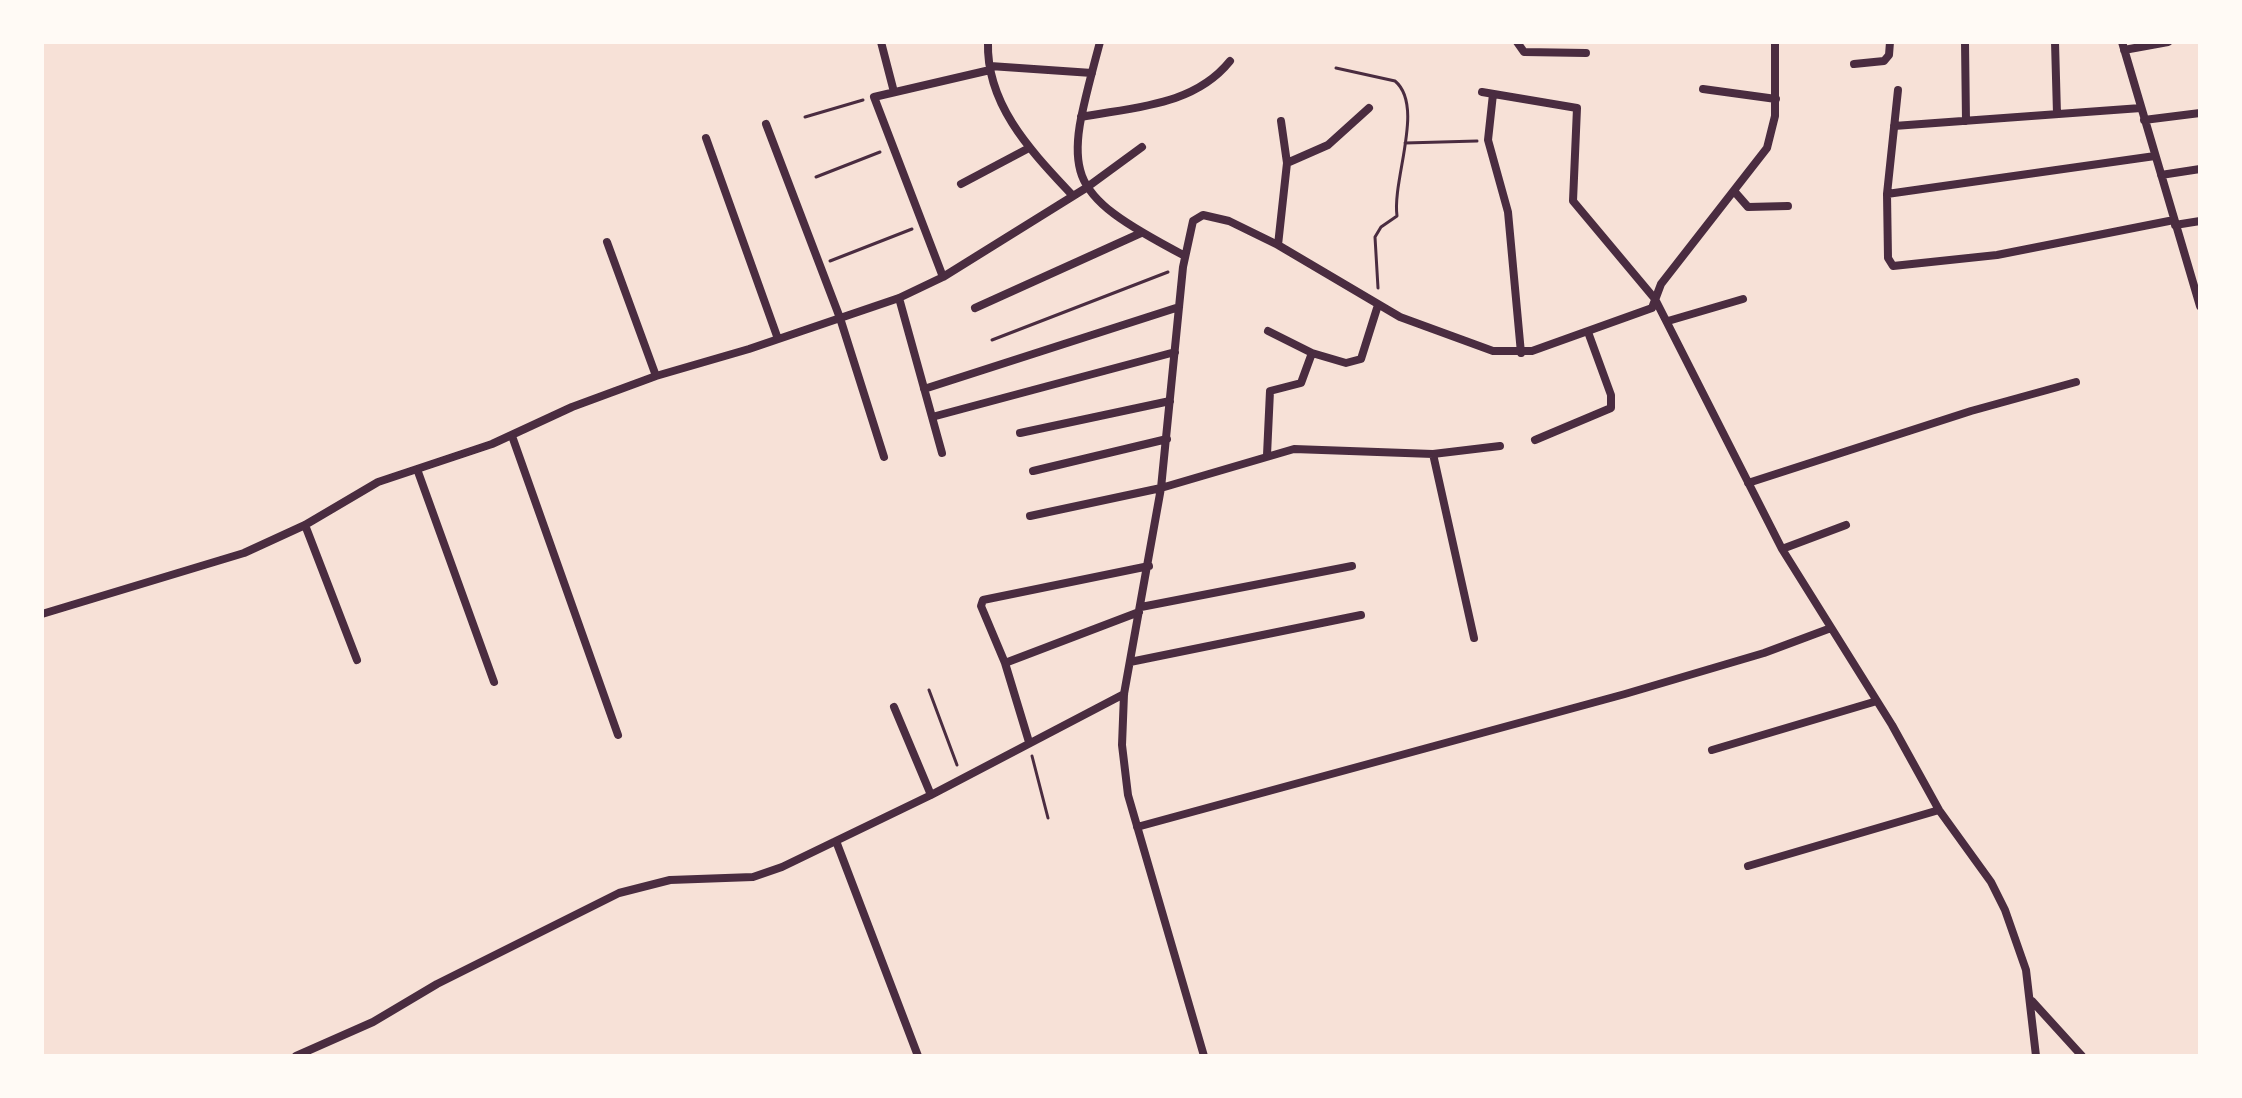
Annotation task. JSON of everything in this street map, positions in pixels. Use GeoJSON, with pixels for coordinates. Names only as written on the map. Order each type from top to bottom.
{"type":"FeatureCollection","features":[{"type":"Feature","properties":{"kind":"street"},"geometry":{"type":"LineString","coordinates":[[881,42],[894,92]]}},
{"type":"Feature","properties":{"kind":"street"},"geometry":{"type":"LineString","coordinates":[[988,42],[990,68],[1009,119],[1029,148],[1073,196]]}},
{"type":"Feature","properties":{"kind":"street"},"geometry":{"type":"LineString","coordinates":[[1100,42],[1081,117],[1077,162],[1086,188],[1110,212],[1141,233],[1185,256]]}},
{"type":"Feature","properties":{"kind":"street"},"geometry":{"type":"LineString","coordinates":[[1517,42],[1524,52],[1586,53]]}},
{"type":"Feature","properties":{"kind":"street"},"geometry":{"type":"LineString","coordinates":[[1204,1056],[1137,827],[1124,770],[1124,694],[1161,488],[1183,267],[1193,221],[1203,215],[1229,221],[1278,245],[1376,304],[1480,347],[1521,353],[1648,312],[1661,284],[1767,148],[1776,99],[1775,42]]}},
{"type":"Feature","properties":{"kind":"street"},"geometry":{"type":"LineString","coordinates":[[1854,64],[1884,61],[1890,42]]}},
{"type":"Feature","properties":{"kind":"street"},"geometry":{"type":"LineString","coordinates":[[1965,42],[1966,121]]}},
{"type":"Feature","properties":{"kind":"street"},"geometry":{"type":"LineString","coordinates":[[2055,42],[2057,114]]}},
{"type":"Feature","properties":{"kind":"street"},"geometry":{"type":"LineString","coordinates":[[2168,42],[2123,46],[2200,306]]}},
{"type":"Feature","properties":{"kind":"street"},"geometry":{"type":"LineString","coordinates":[[1081,117],[1178,98],[1202,88],[1230,61]]}},
{"type":"Feature","properties":{"kind":"street"},"geometry":{"type":"LineString","coordinates":[[943,277],[874,97],[990,68],[1092,73]]}},
{"type":"Feature","properties":{"kind":"street"},"geometry":{"type":"LineString","coordinates":[[1703,89],[1776,99]]}},
{"type":"Feature","properties":{"kind":"street"},"geometry":{"type":"LineString","coordinates":[[1898,90],[1887,194],[1888,258],[1898,267],[1997,255],[2200,221]]}},
{"type":"Feature","properties":{"kind":"street"},"geometry":{"type":"LineString","coordinates":[[1482,92],[1577,108],[1573,201],[1655,299],[1782,549],[1877,701],[1939,810],[1991,882],[2005,910],[2026,970],[2036,1056]]}},
{"type":"Feature","properties":{"kind":"street"},"geometry":{"type":"LineString","coordinates":[[1493,94],[1488,140],[1508,212],[1521,353]]}},
{"type":"Feature","properties":{"kind":"street"},"geometry":{"type":"LineString","coordinates":[[1287,163],[1328,145],[1369,108]]}},
{"type":"Feature","properties":{"kind":"street"},"geometry":{"type":"LineString","coordinates":[[1894,126],[2141,108]]}},
{"type":"Feature","properties":{"kind":"street"},"geometry":{"type":"LineString","coordinates":[[2144,120],[2200,113]]}},
{"type":"Feature","properties":{"kind":"street"},"geometry":{"type":"LineString","coordinates":[[1278,245],[1287,163],[1281,121]]}},
{"type":"Feature","properties":{"kind":"street"},"geometry":{"type":"LineString","coordinates":[[766,124],[840,318],[884,457]]}},
{"type":"Feature","properties":{"kind":"street"},"geometry":{"type":"LineString","coordinates":[[706,138],[778,339]]}},
{"type":"Feature","properties":{"kind":"street"},"geometry":{"type":"LineString","coordinates":[[42,614],[244,553],[305,525],[378,482],[512,436],[572,407],[656,376],[899,298],[943,277],[1086,188],[1142,147]]}},
{"type":"Feature","properties":{"kind":"street"},"geometry":{"type":"LineString","coordinates":[[961,184],[1029,148]]}},
{"type":"Feature","properties":{"kind":"street"},"geometry":{"type":"LineString","coordinates":[[1887,194],[2155,156]]}},
{"type":"Feature","properties":{"kind":"street"},"geometry":{"type":"LineString","coordinates":[[2161,175],[2200,169]]}},
{"type":"Feature","properties":{"kind":"street"},"geometry":{"type":"LineString","coordinates":[[1734,191],[1748,207],[1788,206]]}},
{"type":"Feature","properties":{"kind":"street"},"geometry":{"type":"LineString","coordinates":[[975,308],[1141,233]]}},
{"type":"Feature","properties":{"kind":"street"},"geometry":{"type":"LineString","coordinates":[[607,242],[656,376]]}},
{"type":"Feature","properties":{"kind":"street"},"geometry":{"type":"LineString","coordinates":[[899,298],[942,453]]}},
{"type":"Feature","properties":{"kind":"street"},"geometry":{"type":"LineString","coordinates":[[1668,321],[1743,299]]}},
{"type":"Feature","properties":{"kind":"street"},"geometry":{"type":"LineString","coordinates":[[1268,331],[1312,353],[1346,363],[1361,359],[1376,304]]}},
{"type":"Feature","properties":{"kind":"street"},"geometry":{"type":"LineString","coordinates":[[924,389],[1179,307]]}},
{"type":"Feature","properties":{"kind":"street"},"geometry":{"type":"LineString","coordinates":[[1535,440],[1600,416],[1611,408],[1611,395],[1588,332]]}},
{"type":"Feature","properties":{"kind":"street"},"geometry":{"type":"LineString","coordinates":[[932,417],[1175,352]]}},
{"type":"Feature","properties":{"kind":"street"},"geometry":{"type":"LineString","coordinates":[[1267,455],[1267,395],[1275,389],[1301,383],[1312,353]]}},
{"type":"Feature","properties":{"kind":"street"},"geometry":{"type":"LineString","coordinates":[[1748,483],[2076,382]]}},
{"type":"Feature","properties":{"kind":"street"},"geometry":{"type":"LineString","coordinates":[[1020,433],[1170,401]]}},
{"type":"Feature","properties":{"kind":"street"},"geometry":{"type":"LineString","coordinates":[[512,436],[618,735]]}},
{"type":"Feature","properties":{"kind":"street"},"geometry":{"type":"LineString","coordinates":[[1033,471],[1167,439]]}},
{"type":"Feature","properties":{"kind":"street"},"geometry":{"type":"LineString","coordinates":[[1030,516],[1161,488],[1267,455],[1316,448],[1433,454],[1500,446]]}},
{"type":"Feature","properties":{"kind":"street"},"geometry":{"type":"LineString","coordinates":[[1433,454],[1474,638]]}},
{"type":"Feature","properties":{"kind":"street"},"geometry":{"type":"LineString","coordinates":[[417,469],[494,682]]}},
{"type":"Feature","properties":{"kind":"street"},"geometry":{"type":"LineString","coordinates":[[305,525],[357,660]]}},
{"type":"Feature","properties":{"kind":"street"},"geometry":{"type":"LineString","coordinates":[[1782,549],[1846,525]]}},
{"type":"Feature","properties":{"kind":"street"},"geometry":{"type":"LineString","coordinates":[[1029,742],[1005,663],[981,606],[983,600],[1149,566]]}},
{"type":"Feature","properties":{"kind":"street"},"geometry":{"type":"LineString","coordinates":[[1005,663],[1140,610],[1352,566]]}},
{"type":"Feature","properties":{"kind":"street"},"geometry":{"type":"LineString","coordinates":[[1130,662],[1361,615]]}},
{"type":"Feature","properties":{"kind":"street"},"geometry":{"type":"LineString","coordinates":[[1137,827],[1639,690],[1831,628]]}},
{"type":"Feature","properties":{"kind":"street"},"geometry":{"type":"LineString","coordinates":[[296,1056],[373,1022],[437,984],[619,893],[670,880],[753,877],[931,795],[1124,694]]}},
{"type":"Feature","properties":{"kind":"street"},"geometry":{"type":"LineString","coordinates":[[1712,750],[1877,701]]}},
{"type":"Feature","properties":{"kind":"street"},"geometry":{"type":"LineString","coordinates":[[894,707],[931,795]]}},
{"type":"Feature","properties":{"kind":"street"},"geometry":{"type":"LineString","coordinates":[[1748,866],[1939,810]]}},
{"type":"Feature","properties":{"kind":"street"},"geometry":{"type":"LineString","coordinates":[[836,841],[918,1056]]}},
{"type":"Feature","properties":{"kind":"street"},"geometry":{"type":"LineString","coordinates":[[2032,1001],[2082,1056]]}},
{"type":"Feature","properties":{"kind":"path"},"geometry":{"type":"LineString","coordinates":[[1336,68],[1395,81],[1402,87],[1408,102],[1405,143],[1394,194],[1397,216],[1381,227],[1375,237],[1376,304]]}},
{"type":"Feature","properties":{"kind":"path"},"geometry":{"type":"LineString","coordinates":[[805,117],[874,97]]}},
{"type":"Feature","properties":{"kind":"path"},"geometry":{"type":"LineString","coordinates":[[1405,143],[1488,140]]}},
{"type":"Feature","properties":{"kind":"path"},"geometry":{"type":"LineString","coordinates":[[816,177],[893,147]]}},
{"type":"Feature","properties":{"kind":"path"},"geometry":{"type":"LineString","coordinates":[[820,264],[923,224]]}},
{"type":"Feature","properties":{"kind":"path"},"geometry":{"type":"LineString","coordinates":[[992,340],[1183,267]]}},
{"type":"Feature","properties":{"kind":"path"},"geometry":{"type":"LineString","coordinates":[[929,690],[962,779]]}},
{"type":"Feature","properties":{"kind":"path"},"geometry":{"type":"LineString","coordinates":[[1029,742],[1048,818]]}}]}
